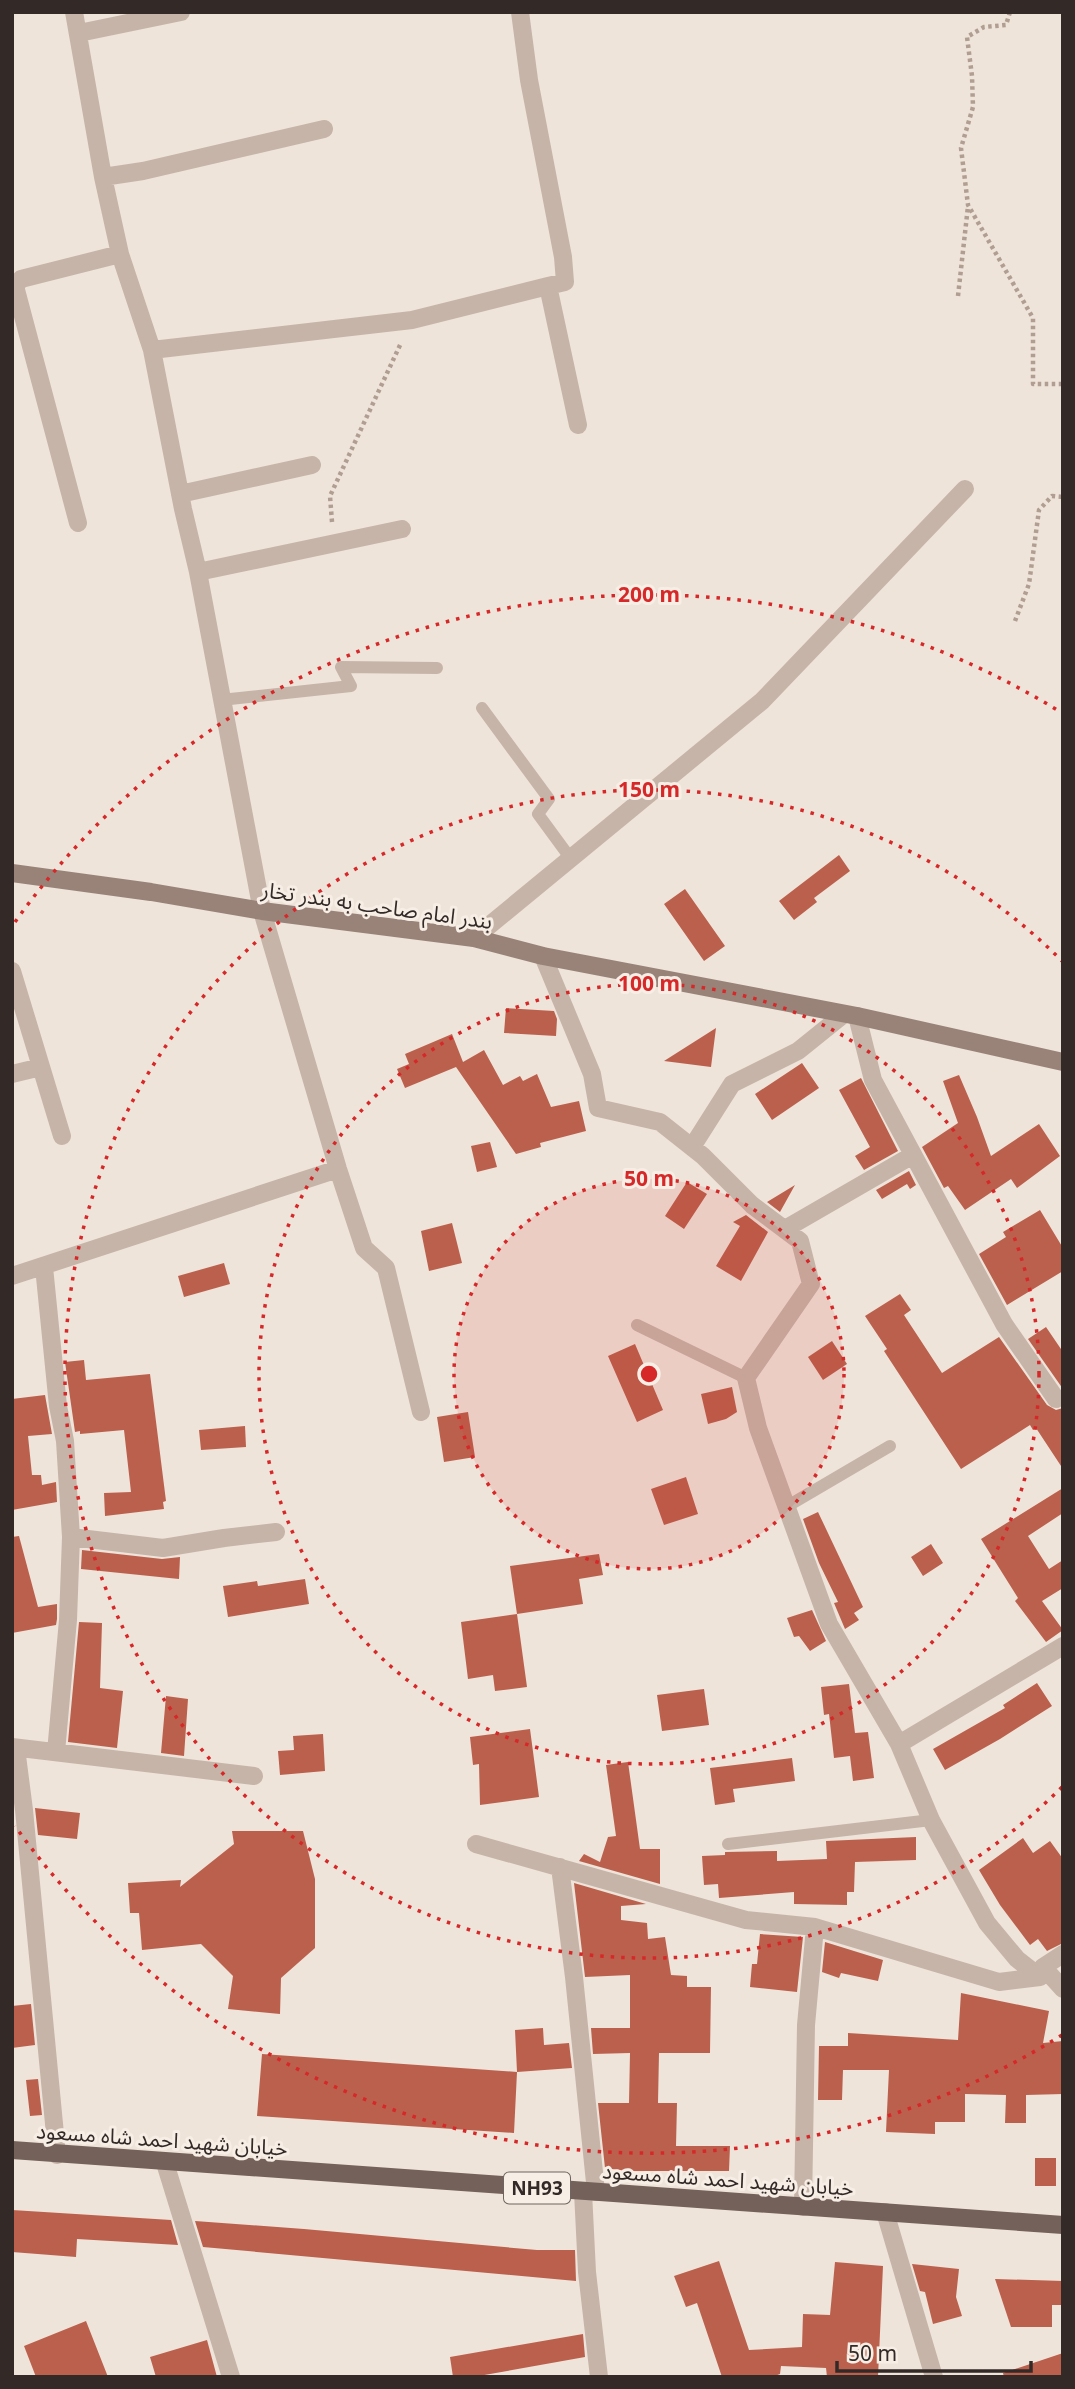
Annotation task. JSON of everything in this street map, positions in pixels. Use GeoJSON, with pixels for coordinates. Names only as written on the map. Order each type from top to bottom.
{"type":"FeatureCollection","features":[{"type":"Feature","properties":{"kind":"main road","name":"بندر امام صاحب به بندر تخار"},"geometry":{"type":"LineString","coordinates":[[12,873],[151,892],[261,911],[474,938],[543,956],[851,1015],[1063,1062]]}},
{"type":"Feature","properties":{"kind":"main road","name":"خیابان شهید احمد شاه مسعود"},"geometry":{"type":"LineString","coordinates":[[12,2150],[1063,2225]]}},
{"type":"Feature","properties":{"kind":"street"},"geometry":{"type":"LineString","coordinates":[[75,12],[103,177],[120,254],[152,350],[198,572],[261,911],[364,1248],[386,1268],[421,1412]]}},
{"type":"Feature","properties":{"kind":"street"},"geometry":{"type":"LineString","coordinates":[[79,33],[181,12]]}},
{"type":"Feature","properties":{"kind":"street"},"geometry":{"type":"LineString","coordinates":[[152,350],[412,320],[565,282],[563,257],[529,80],[520,12]]}},
{"type":"Feature","properties":{"kind":"street"},"geometry":{"type":"LineString","coordinates":[[103,177],[143,171],[324,129]]}},
{"type":"Feature","properties":{"kind":"street"},"geometry":{"type":"LineString","coordinates":[[78,523],[15,286],[20,279],[120,254]]}},
{"type":"Feature","properties":{"kind":"street"},"geometry":{"type":"LineString","coordinates":[[548,286],[578,425]]}},
{"type":"Feature","properties":{"kind":"street"},"geometry":{"type":"LineString","coordinates":[[180,494],[312,465]]}},
{"type":"Feature","properties":{"kind":"street"},"geometry":{"type":"LineString","coordinates":[[474,938],[762,701],[965,489]]}},
{"type":"Feature","properties":{"kind":"street"},"geometry":{"type":"LineString","coordinates":[[198,572],[402,529]]}},
{"type":"Feature","properties":{"kind":"street"},"geometry":{"type":"LineString","coordinates":[[543,956],[592,1073],[598,1108],[660,1122],[692,1147],[752,1205],[800,1241],[811,1284],[746,1378],[758,1428],[830,1624],[899,1744],[931,1820],[988,1923],[1017,1959],[1042,1972],[1063,1989]]}},
{"type":"Feature","properties":{"kind":"street"},"geometry":{"type":"LineString","coordinates":[[12,971],[62,1136]]}},
{"type":"Feature","properties":{"kind":"street"},"geometry":{"type":"LineString","coordinates":[[692,1147],[732,1084],[798,1051],[851,1015],[873,1080],[913,1155],[1004,1324],[1056,1399]]}},
{"type":"Feature","properties":{"kind":"street"},"geometry":{"type":"LineString","coordinates":[[12,1074],[41,1067]]}},
{"type":"Feature","properties":{"kind":"street"},"geometry":{"type":"LineString","coordinates":[[785,1229],[913,1155]]}},
{"type":"Feature","properties":{"kind":"street"},"geometry":{"type":"LineString","coordinates":[[12,1276],[338,1169]]}},
{"type":"Feature","properties":{"kind":"street"},"geometry":{"type":"LineString","coordinates":[[44,1267],[58,1406],[65,1441],[71,1537],[68,1620],[56,1752]]}},
{"type":"Feature","properties":{"kind":"street"},"geometry":{"type":"LineString","coordinates":[[71,1537],[163,1548],[276,1532]]}},
{"type":"Feature","properties":{"kind":"street"},"geometry":{"type":"LineString","coordinates":[[899,1744],[1063,1646]]}},
{"type":"Feature","properties":{"kind":"street"},"geometry":{"type":"LineString","coordinates":[[57,2155],[26,1823],[14,1748],[254,1776]]}},
{"type":"Feature","properties":{"kind":"street"},"geometry":{"type":"LineString","coordinates":[[476,1844],[746,1920],[815,1927],[999,1982],[1042,1972],[1063,1954]]}},
{"type":"Feature","properties":{"kind":"street"},"geometry":{"type":"LineString","coordinates":[[560,1867],[574,1977],[590,2192],[587,2272],[599,2377]]}},
{"type":"Feature","properties":{"kind":"street"},"geometry":{"type":"LineString","coordinates":[[803,2207],[806,2025],[815,1927]]}},
{"type":"Feature","properties":{"kind":"street"},"geometry":{"type":"LineString","coordinates":[[165,2163],[230,2377]]}},
{"type":"Feature","properties":{"kind":"street"},"geometry":{"type":"LineString","coordinates":[[885,2212],[934,2377]]}},
{"type":"Feature","properties":{"kind":"lane"},"geometry":{"type":"LineString","coordinates":[[220,700],[351,686],[341,667],[438,668]]}},
{"type":"Feature","properties":{"kind":"lane"},"geometry":{"type":"LineString","coordinates":[[482,708],[549,799],[538,814],[571,859]]}},
{"type":"Feature","properties":{"kind":"lane"},"geometry":{"type":"LineString","coordinates":[[637,1325],[746,1378]]}},
{"type":"Feature","properties":{"kind":"lane"},"geometry":{"type":"LineString","coordinates":[[786,1507],[890,1446]]}},
{"type":"Feature","properties":{"kind":"lane"},"geometry":{"type":"LineString","coordinates":[[728,1844],[931,1820]]}},
{"type":"Feature","properties":{"kind":"path"},"geometry":{"type":"LineString","coordinates":[[958,296],[968,205],[961,148],[973,107],[967,37],[984,27],[1006,25],[1010,12]]}},
{"type":"Feature","properties":{"kind":"path"},"geometry":{"type":"LineString","coordinates":[[968,205],[1033,318],[1034,384],[1063,384]]}},
{"type":"Feature","properties":{"kind":"path"},"geometry":{"type":"LineString","coordinates":[[335,544],[330,496],[412,320]]}},
{"type":"Feature","properties":{"kind":"path"},"geometry":{"type":"LineString","coordinates":[[1015,621],[1029,584],[1039,510],[1052,496],[1063,497]]}},
{"type":"Feature","properties":{"kind":"building"},"geometry":{"type":"Polygon","coordinates":[[[839,855],[850,871],[814,898],[817,902],[794,920],[779,901],[839,855]]]}},
{"type":"Feature","properties":{"kind":"building"},"geometry":{"type":"Polygon","coordinates":[[[685,889],[725,946],[704,961],[664,904],[685,889]]]}},
{"type":"Feature","properties":{"kind":"building"},"geometry":{"type":"Polygon","coordinates":[[[506,1008],[554,1011],[557,1019],[556,1036],[504,1033],[506,1008]]]}},
{"type":"Feature","properties":{"kind":"building"},"geometry":{"type":"Polygon","coordinates":[[[716,1028],[711,1067],[664,1061],[716,1028]]]}},
{"type":"Feature","properties":{"kind":"building"},"geometry":{"type":"Polygon","coordinates":[[[452,1034],[463,1062],[484,1050],[503,1085],[520,1076],[523,1081],[537,1074],[551,1107],[579,1101],[586,1131],[540,1143],[541,1147],[516,1154],[456,1067],[405,1088],[397,1069],[409,1064],[405,1054],[452,1034]]]}},
{"type":"Feature","properties":{"kind":"building"},"geometry":{"type":"Polygon","coordinates":[[[802,1063],[819,1088],[772,1120],[755,1094],[802,1063]]]}},
{"type":"Feature","properties":{"kind":"building"},"geometry":{"type":"Polygon","coordinates":[[[959,1075],[991,1156],[1039,1124],[1060,1156],[1017,1188],[1011,1179],[965,1210],[948,1186],[944,1188],[922,1147],[958,1123],[943,1081],[959,1075]]]}},
{"type":"Feature","properties":{"kind":"building"},"geometry":{"type":"Polygon","coordinates":[[[861,1078],[898,1151],[864,1170],[855,1156],[870,1147],[839,1090],[861,1078]]]}},
{"type":"Feature","properties":{"kind":"building"},"geometry":{"type":"Polygon","coordinates":[[[490,1142],[497,1167],[477,1172],[471,1146],[490,1142]]]}},
{"type":"Feature","properties":{"kind":"building"},"geometry":{"type":"Polygon","coordinates":[[[909,1171],[916,1185],[910,1189],[907,1184],[882,1199],[876,1190],[909,1171]]]}},
{"type":"Feature","properties":{"kind":"building"},"geometry":{"type":"Polygon","coordinates":[[[687,1182],[707,1194],[684,1229],[665,1216],[687,1182]]]}},
{"type":"Feature","properties":{"kind":"building"},"geometry":{"type":"Polygon","coordinates":[[[795,1185],[780,1212],[767,1202],[795,1185]]]}},
{"type":"Feature","properties":{"kind":"building"},"geometry":{"type":"Polygon","coordinates":[[[1040,1210],[1063,1248],[1063,1271],[1007,1305],[979,1254],[1006,1237],[1003,1232],[1040,1210]]]}},
{"type":"Feature","properties":{"kind":"building"},"geometry":{"type":"Polygon","coordinates":[[[746,1215],[768,1232],[741,1281],[716,1266],[740,1226],[733,1222],[746,1215]]]}},
{"type":"Feature","properties":{"kind":"building"},"geometry":{"type":"Polygon","coordinates":[[[452,1223],[462,1263],[429,1271],[421,1231],[452,1223]]]}},
{"type":"Feature","properties":{"kind":"building"},"geometry":{"type":"Polygon","coordinates":[[[224,1263],[230,1284],[184,1297],[178,1276],[224,1263]]]}},
{"type":"Feature","properties":{"kind":"building"},"geometry":{"type":"Polygon","coordinates":[[[900,1294],[911,1310],[904,1315],[942,1373],[999,1337],[1047,1405],[1056,1410],[1063,1408],[1063,1469],[1036,1428],[1033,1430],[1030,1425],[961,1469],[884,1351],[887,1349],[865,1316],[900,1294]]]}},
{"type":"Feature","properties":{"kind":"building"},"geometry":{"type":"Polygon","coordinates":[[[1046,1327],[1063,1352],[1063,1389],[1028,1339],[1046,1327]]]}},
{"type":"Feature","properties":{"kind":"building"},"geometry":{"type":"Polygon","coordinates":[[[832,1341],[847,1364],[823,1380],[808,1357],[832,1341]]]}},
{"type":"Feature","properties":{"kind":"building"},"geometry":{"type":"Polygon","coordinates":[[[635,1344],[663,1410],[637,1422],[608,1356],[635,1344]]]}},
{"type":"Feature","properties":{"kind":"building"},"geometry":{"type":"Polygon","coordinates":[[[84,1360],[86,1380],[150,1374],[166,1501],[163,1502],[164,1509],[105,1516],[104,1493],[131,1492],[124,1430],[80,1434],[80,1431],[75,1432],[65,1362],[84,1360]]]}},
{"type":"Feature","properties":{"kind":"building"},"geometry":{"type":"Polygon","coordinates":[[[732,1387],[737,1412],[726,1419],[708,1424],[701,1394],[732,1387]]]}},
{"type":"Feature","properties":{"kind":"building"},"geometry":{"type":"Polygon","coordinates":[[[45,1395],[52,1434],[28,1436],[32,1475],[41,1475],[42,1485],[56,1482],[57,1502],[12,1510],[12,1399],[45,1395]]]}},
{"type":"Feature","properties":{"kind":"building"},"geometry":{"type":"Polygon","coordinates":[[[468,1412],[475,1457],[444,1462],[437,1417],[468,1412]]]}},
{"type":"Feature","properties":{"kind":"building"},"geometry":{"type":"Polygon","coordinates":[[[245,1426],[246,1447],[201,1450],[199,1430],[245,1426]]]}},
{"type":"Feature","properties":{"kind":"building"},"geometry":{"type":"Polygon","coordinates":[[[686,1477],[698,1514],[664,1525],[651,1489],[686,1477]]]}},
{"type":"Feature","properties":{"kind":"building"},"geometry":{"type":"Polygon","coordinates":[[[1063,1488],[1063,1513],[1028,1536],[1049,1569],[1063,1560],[1063,1588],[1042,1601],[1063,1630],[1046,1642],[1015,1601],[1018,1598],[981,1539],[1063,1488]]]}},
{"type":"Feature","properties":{"kind":"building"},"geometry":{"type":"Polygon","coordinates":[[[818,1512],[863,1607],[854,1613],[859,1620],[845,1629],[834,1603],[838,1602],[819,1563],[803,1519],[818,1512]]]}},
{"type":"Feature","properties":{"kind":"building"},"geometry":{"type":"Polygon","coordinates":[[[19,1536],[38,1607],[57,1604],[57,1619],[56,1625],[12,1633],[12,1537],[19,1536]]]}},
{"type":"Feature","properties":{"kind":"building"},"geometry":{"type":"Polygon","coordinates":[[[931,1544],[943,1563],[923,1576],[911,1557],[931,1544]]]}},
{"type":"Feature","properties":{"kind":"building"},"geometry":{"type":"Polygon","coordinates":[[[82,1550],[162,1559],[180,1557],[179,1579],[81,1569],[82,1550]]]}},
{"type":"Feature","properties":{"kind":"building"},"geometry":{"type":"Polygon","coordinates":[[[599,1554],[603,1575],[579,1579],[583,1604],[517,1614],[510,1566],[599,1554]]]}},
{"type":"Feature","properties":{"kind":"building"},"geometry":{"type":"Polygon","coordinates":[[[305,1579],[309,1604],[228,1617],[223,1586],[257,1581],[258,1586],[305,1579]]]}},
{"type":"Feature","properties":{"kind":"building"},"geometry":{"type":"Polygon","coordinates":[[[812,1610],[826,1641],[810,1651],[799,1636],[794,1637],[787,1618],[812,1610]]]}},
{"type":"Feature","properties":{"kind":"building"},"geometry":{"type":"Polygon","coordinates":[[[517,1614],[527,1687],[495,1691],[493,1675],[468,1679],[461,1622],[517,1614]]]}},
{"type":"Feature","properties":{"kind":"building"},"geometry":{"type":"Polygon","coordinates":[[[79,1622],[102,1623],[100,1688],[123,1691],[117,1748],[68,1742],[79,1622]]]}},
{"type":"Feature","properties":{"kind":"building"},"geometry":{"type":"Polygon","coordinates":[[[1037,1683],[1052,1706],[945,1770],[933,1749],[1005,1708],[1003,1705],[1037,1683]]]}},
{"type":"Feature","properties":{"kind":"building"},"geometry":{"type":"Polygon","coordinates":[[[849,1684],[855,1733],[868,1732],[874,1778],[853,1781],[850,1756],[834,1758],[829,1714],[824,1715],[821,1687],[849,1684]]]}},
{"type":"Feature","properties":{"kind":"building"},"geometry":{"type":"Polygon","coordinates":[[[704,1689],[709,1725],[662,1731],[657,1695],[704,1689]]]}},
{"type":"Feature","properties":{"kind":"building"},"geometry":{"type":"Polygon","coordinates":[[[166,1696],[188,1699],[184,1756],[161,1753],[166,1696]]]}},
{"type":"Feature","properties":{"kind":"building"},"geometry":{"type":"Polygon","coordinates":[[[530,1729],[539,1797],[480,1805],[479,1764],[473,1765],[470,1737],[530,1729]]]}},
{"type":"Feature","properties":{"kind":"building"},"geometry":{"type":"Polygon","coordinates":[[[323,1734],[325,1771],[280,1775],[278,1751],[294,1750],[293,1736],[323,1734]]]}},
{"type":"Feature","properties":{"kind":"building"},"geometry":{"type":"Polygon","coordinates":[[[792,1758],[795,1781],[733,1789],[735,1802],[715,1805],[710,1768],[792,1758]]]}},
{"type":"Feature","properties":{"kind":"building"},"geometry":{"type":"Polygon","coordinates":[[[628,1762],[640,1849],[660,1849],[660,1884],[579,1861],[584,1854],[600,1862],[608,1837],[616,1836],[606,1765],[628,1762]]]}},
{"type":"Feature","properties":{"kind":"building"},"geometry":{"type":"Polygon","coordinates":[[[35,1808],[80,1813],[77,1839],[38,1835],[35,1808]]]}},
{"type":"Feature","properties":{"kind":"building"},"geometry":{"type":"Polygon","coordinates":[[[232,1831],[303,1831],[315,1879],[315,1948],[281,1978],[280,2014],[228,2009],[233,1976],[201,1944],[142,1950],[139,1913],[130,1913],[128,1883],[181,1880],[180,1887],[234,1844],[232,1831]]]}},
{"type":"Feature","properties":{"kind":"building"},"geometry":{"type":"Polygon","coordinates":[[[916,1837],[916,1860],[855,1862],[854,1892],[847,1892],[847,1905],[794,1904],[794,1892],[719,1898],[718,1884],[704,1885],[702,1856],[725,1855],[725,1852],[777,1851],[777,1861],[827,1859],[826,1841],[916,1837]]]}},
{"type":"Feature","properties":{"kind":"building"},"geometry":{"type":"Polygon","coordinates":[[[1023,1838],[1033,1853],[1050,1841],[1063,1859],[1063,1943],[1047,1951],[1038,1939],[1030,1945],[1000,1905],[979,1870],[1023,1838]]]}},
{"type":"Feature","properties":{"kind":"building"},"geometry":{"type":"Polygon","coordinates":[[[574,1883],[646,1904],[621,1906],[621,1920],[647,1923],[648,1939],[665,1937],[671,1975],[687,1976],[687,1987],[711,1987],[710,2053],[659,2053],[658,2103],[677,2103],[676,2146],[730,2146],[729,2171],[627,2171],[605,2168],[598,2103],[629,2103],[630,2053],[593,2054],[591,2028],[630,2028],[630,1975],[585,1977],[574,1883]]]}},
{"type":"Feature","properties":{"kind":"building"},"geometry":{"type":"Polygon","coordinates":[[[760,1934],[803,1937],[797,1992],[750,1987],[752,1964],[757,1964],[760,1934]]]}},
{"type":"Feature","properties":{"kind":"building"},"geometry":{"type":"Polygon","coordinates":[[[825,1942],[883,1960],[878,1981],[841,1973],[839,1978],[822,1972],[825,1942]]]}},
{"type":"Feature","properties":{"kind":"building"},"geometry":{"type":"Polygon","coordinates":[[[961,1993],[1049,2011],[1043,2043],[1063,2041],[1063,2094],[1026,2095],[1026,2123],[1005,2123],[1006,2095],[965,2094],[965,2122],[935,2122],[935,2134],[886,2132],[889,2070],[843,2070],[842,2100],[818,2100],[819,2046],[848,2046],[848,2033],[958,2040],[961,1993]]]}},
{"type":"Feature","properties":{"kind":"building"},"geometry":{"type":"Polygon","coordinates":[[[31,2004],[35,2045],[12,2048],[12,2006],[31,2004]]]}},
{"type":"Feature","properties":{"kind":"building"},"geometry":{"type":"Polygon","coordinates":[[[543,2028],[544,2045],[569,2043],[572,2068],[517,2072],[515,2030],[543,2028]]]}},
{"type":"Feature","properties":{"kind":"building"},"geometry":{"type":"Polygon","coordinates":[[[262,2054],[517,2072],[514,2133],[257,2116],[262,2054]]]}},
{"type":"Feature","properties":{"kind":"building"},"geometry":{"type":"Polygon","coordinates":[[[38,2079],[42,2115],[30,2116],[26,2080],[38,2079]]]}},
{"type":"Feature","properties":{"kind":"building"},"geometry":{"type":"Polygon","coordinates":[[[1035,2158],[1056,2158],[1056,2186],[1035,2186],[1035,2158]]]}},
{"type":"Feature","properties":{"kind":"building"},"geometry":{"type":"Polygon","coordinates":[[[12,2210],[171,2220],[178,2245],[77,2239],[76,2257],[12,2252],[12,2210]]]}},
{"type":"Feature","properties":{"kind":"building"},"geometry":{"type":"Polygon","coordinates":[[[195,2221],[537,2250],[575,2250],[576,2281],[203,2247],[195,2221]]]}},
{"type":"Feature","properties":{"kind":"building"},"geometry":{"type":"Polygon","coordinates":[[[719,2261],[749,2350],[802,2347],[803,2314],[830,2315],[835,2262],[883,2266],[878,2377],[827,2377],[826,2368],[781,2366],[780,2374],[772,2377],[722,2377],[697,2303],[686,2307],[674,2276],[719,2261]]]}},
{"type":"Feature","properties":{"kind":"building"},"geometry":{"type":"Polygon","coordinates":[[[912,2264],[959,2269],[956,2297],[962,2316],[933,2324],[925,2292],[920,2291],[912,2264]]]}},
{"type":"Feature","properties":{"kind":"building"},"geometry":{"type":"Polygon","coordinates":[[[995,2279],[1063,2281],[1063,2305],[1052,2305],[1052,2327],[1011,2327],[995,2279]]]}},
{"type":"Feature","properties":{"kind":"building"},"geometry":{"type":"Polygon","coordinates":[[[86,2321],[108,2377],[36,2377],[24,2346],[86,2321]]]}},
{"type":"Feature","properties":{"kind":"building"},"geometry":{"type":"Polygon","coordinates":[[[583,2334],[585,2357],[473,2377],[453,2377],[450,2357],[583,2334]]]}},
{"type":"Feature","properties":{"kind":"building"},"geometry":{"type":"Polygon","coordinates":[[[207,2340],[217,2377],[156,2377],[150,2357],[207,2340]]]}},
{"type":"Feature","properties":{"kind":"building"},"geometry":{"type":"Polygon","coordinates":[[[1063,2353],[1063,2377],[1004,2377],[1003,2373],[1063,2353]]]}}]}
